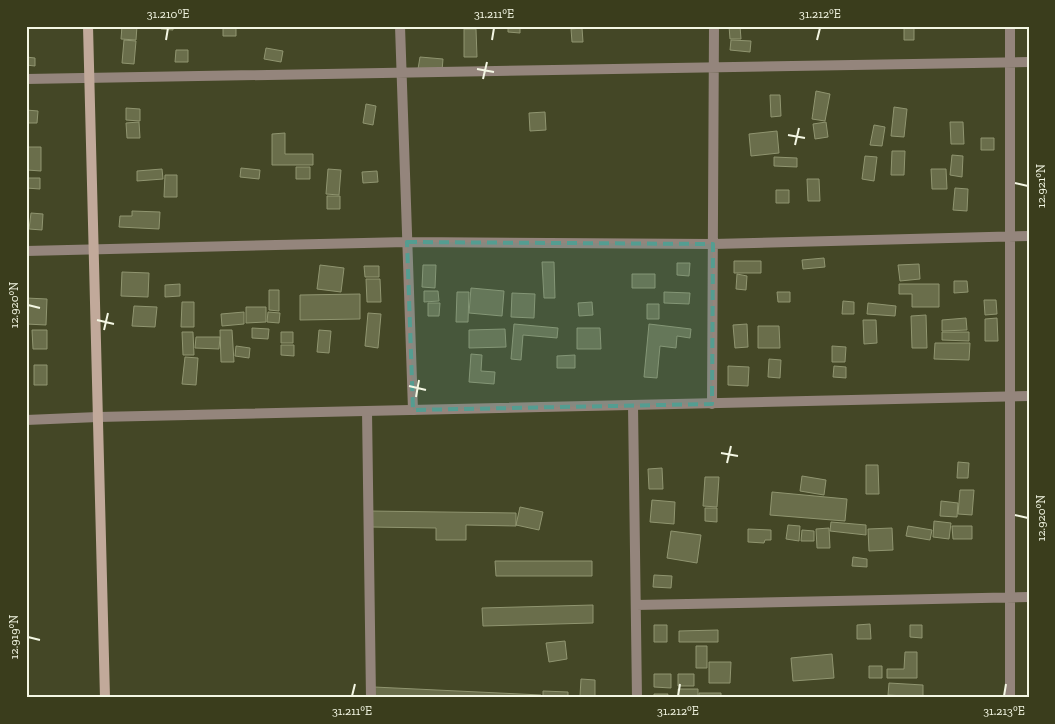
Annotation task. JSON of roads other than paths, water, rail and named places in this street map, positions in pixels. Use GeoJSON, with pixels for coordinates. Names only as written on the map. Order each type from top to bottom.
{"type":"FeatureCollection","features":[{"type":"Feature","properties":{"kind":"main road"},"geometry":{"type":"LineString","coordinates":[[88,26],[105,698]]}},
{"type":"Feature","properties":{"kind":"street"},"geometry":{"type":"LineString","coordinates":[[400,26],[413,410]]}},
{"type":"Feature","properties":{"kind":"street"},"geometry":{"type":"LineString","coordinates":[[712,404],[714,26]]}},
{"type":"Feature","properties":{"kind":"street"},"geometry":{"type":"LineString","coordinates":[[1010,26],[1010,698]]}},
{"type":"Feature","properties":{"kind":"street"},"geometry":{"type":"LineString","coordinates":[[26,80],[89,77],[1029,62]]}},
{"type":"Feature","properties":{"kind":"street"},"geometry":{"type":"LineString","coordinates":[[26,251],[407,242],[713,244],[1029,236]]}},
{"type":"Feature","properties":{"kind":"street"},"geometry":{"type":"LineString","coordinates":[[26,420],[1029,396]]}},
{"type":"Feature","properties":{"kind":"street"},"geometry":{"type":"LineString","coordinates":[[633,405],[637,698]]}},
{"type":"Feature","properties":{"kind":"street"},"geometry":{"type":"LineString","coordinates":[[367,411],[371,698]]}},
{"type":"Feature","properties":{"kind":"street"},"geometry":{"type":"LineString","coordinates":[[636,605],[1029,597]]}}]}
